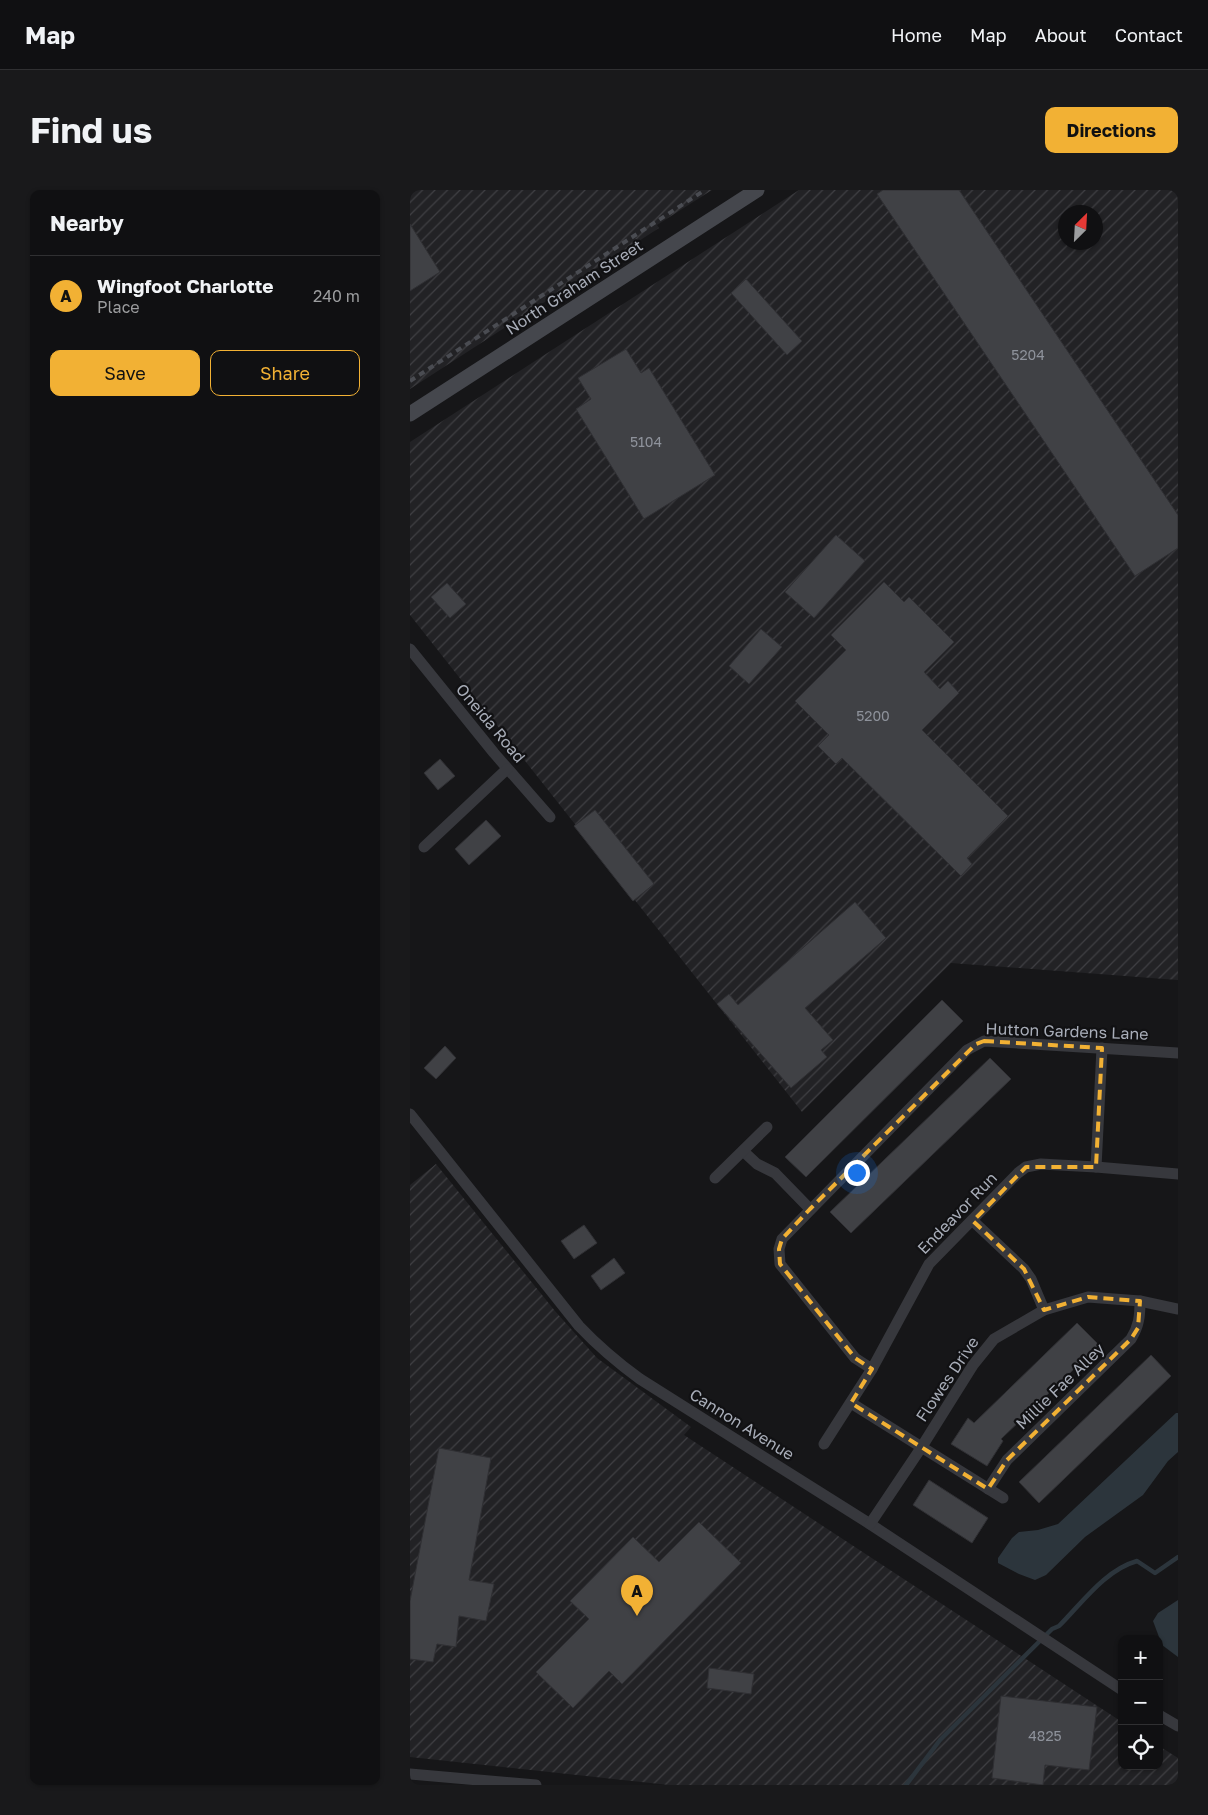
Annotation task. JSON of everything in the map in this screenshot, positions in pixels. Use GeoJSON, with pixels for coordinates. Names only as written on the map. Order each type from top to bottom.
{"type":"FeatureCollection","features":[{"type":"Feature","properties":{"kind":"main road","name":"North Graham Street"},"geometry":{"type":"LineString","coordinates":[[410,414],[757,190]]}},
{"type":"Feature","properties":{"kind":"street","name":"Oneida Road"},"geometry":{"type":"LineString","coordinates":[[410,649],[507,769],[550,817]]}},
{"type":"Feature","properties":{"kind":"street"},"geometry":{"type":"LineString","coordinates":[[424,847],[507,769]]}},
{"type":"Feature","properties":{"kind":"street","name":"Hutton Gardens Lane"},"geometry":{"type":"LineString","coordinates":[[872,1369],[855,1358],[780,1264],[779,1249],[782,1239],[810,1209],[967,1050],[976,1044],[984,1041],[1178,1053]]}},
{"type":"Feature","properties":{"kind":"street"},"geometry":{"type":"LineString","coordinates":[[1096,1167],[1102,1048]]}},
{"type":"Feature","properties":{"kind":"street","name":"Cannon Avenue"},"geometry":{"type":"LineString","coordinates":[[410,1114],[557,1298],[599,1347],[640,1379],[870,1524],[1118,1687]]}},
{"type":"Feature","properties":{"kind":"street"},"geometry":{"type":"LineString","coordinates":[[715,1178],[767,1127]]}},
{"type":"Feature","properties":{"kind":"street"},"geometry":{"type":"LineString","coordinates":[[743,1150],[757,1164],[775,1172],[810,1209]]}},
{"type":"Feature","properties":{"kind":"street","name":"Endeavor Run"},"geometry":{"type":"LineString","coordinates":[[824,1444],[872,1369],[929,1264],[1018,1173],[1026,1167],[1041,1164],[1178,1174]]}},
{"type":"Feature","properties":{"kind":"street"},"geometry":{"type":"LineString","coordinates":[[973,1221],[1024,1269],[1031,1279],[1044,1310]]}},
{"type":"Feature","properties":{"kind":"street","name":"Flowes Drive"},"geometry":{"type":"LineString","coordinates":[[870,1524],[973,1365],[994,1339],[1044,1310],[1088,1298],[1140,1301],[1178,1309]]}},
{"type":"Feature","properties":{"kind":"street","name":"Millie Fae Alley"},"geometry":{"type":"LineString","coordinates":[[988,1489],[1007,1460],[1132,1339],[1138,1328],[1140,1301]]}},
{"type":"Feature","properties":{"kind":"street"},"geometry":{"type":"LineString","coordinates":[[851,1403],[1003,1498]]}},
{"type":"Feature","properties":{"kind":"street"},"geometry":{"type":"LineString","coordinates":[[1163,1717],[1178,1726]]}},
{"type":"Feature","properties":{"kind":"street"},"geometry":{"type":"LineString","coordinates":[[410,1774],[536,1785]]}},
{"type":"Feature","properties":{"kind":"highlighted area"},"geometry":{"type":"Polygon","coordinates":[[[984,1041],[1102,1048],[1096,1167],[1026,1167],[973,1221],[1024,1269],[1044,1310],[1088,1297],[1140,1301],[1138,1328],[1131,1339],[1007,1460],[988,1489],[851,1403],[872,1369],[855,1358],[780,1264],[779,1249],[782,1239],[810,1209],[976,1044],[984,1041]]]}},
{"type":"Feature","properties":{"kind":"shaded area"},"geometry":{"type":"Polygon","coordinates":[[[410,190],[712,190],[657,225],[659,228],[410,389],[410,190]]]}},
{"type":"Feature","properties":{"kind":"shaded area"},"geometry":{"type":"Polygon","coordinates":[[[799,190],[1178,190],[1178,980],[951,963],[802,1112],[410,615],[410,442],[799,190]]]}},
{"type":"Feature","properties":{"kind":"shaded area"},"geometry":{"type":"Polygon","coordinates":[[[436,1164],[555,1311],[597,1358],[691,1427],[684,1435],[1118,1719],[1118,1770],[1163,1770],[1163,1749],[1178,1758],[1178,1785],[669,1785],[410,1757],[410,1185],[436,1164]]]}},
{"type":"Feature","properties":{"kind":"shaded area"},"geometry":{"type":"Polygon","coordinates":[[[1178,1413],[1178,1452],[1168,1461],[1143,1495],[1085,1537],[1046,1575],[1035,1580],[998,1563],[998,1558],[1012,1538],[1019,1532],[1038,1530],[1058,1524],[1178,1413]]]}},
{"type":"Feature","properties":{"kind":"shaded area"},"geometry":{"type":"Polygon","coordinates":[[[1178,1600],[1178,1657],[1163,1646],[1163,1635],[1158,1635],[1153,1621],[1158,1613],[1178,1600]]]}},
{"type":"Feature","properties":{"kind":"building"},"geometry":{"type":"Polygon","coordinates":[[[883,190],[959,190],[1178,515],[1178,548],[1135,576],[877,194],[883,190]]]}},
{"type":"Feature","properties":{"kind":"building"},"geometry":{"type":"Polygon","coordinates":[[[410,224],[440,272],[410,291],[410,224]]]}},
{"type":"Feature","properties":{"kind":"building"},"geometry":{"type":"Polygon","coordinates":[[[746,279],[802,341],[787,355],[731,293],[746,279]]]}},
{"type":"Feature","properties":{"kind":"building"},"geometry":{"type":"Polygon","coordinates":[[[626,349],[641,373],[649,368],[715,475],[644,519],[576,409],[591,399],[578,378],[626,349]]]}},
{"type":"Feature","properties":{"kind":"building"},"geometry":{"type":"Polygon","coordinates":[[[836,535],[865,561],[814,618],[785,592],[836,535]]]}},
{"type":"Feature","properties":{"kind":"building"},"geometry":{"type":"Polygon","coordinates":[[[884,582],[904,602],[909,597],[954,642],[924,672],[940,689],[948,681],[959,693],[922,730],[1008,816],[967,858],[972,864],[961,876],[842,758],[836,764],[818,746],[829,735],[795,701],[846,650],[831,635],[884,582]]]}},
{"type":"Feature","properties":{"kind":"building"},"geometry":{"type":"Polygon","coordinates":[[[447,583],[466,604],[450,618],[431,597],[447,583]]]}},
{"type":"Feature","properties":{"kind":"building"},"geometry":{"type":"Polygon","coordinates":[[[761,629],[782,647],[749,684],[729,666],[761,629]]]}},
{"type":"Feature","properties":{"kind":"building"},"geometry":{"type":"Polygon","coordinates":[[[440,759],[455,776],[438,790],[424,773],[440,759]]]}},
{"type":"Feature","properties":{"kind":"building"},"geometry":{"type":"Polygon","coordinates":[[[595,810],[654,884],[633,901],[574,826],[595,810]]]}},
{"type":"Feature","properties":{"kind":"building"},"geometry":{"type":"Polygon","coordinates":[[[486,820],[501,836],[469,865],[455,849],[486,820]]]}},
{"type":"Feature","properties":{"kind":"building"},"geometry":{"type":"Polygon","coordinates":[[[855,902],[886,938],[805,1008],[833,1040],[821,1050],[827,1057],[791,1088],[717,1004],[729,994],[738,1005],[855,902]]]}},
{"type":"Feature","properties":{"kind":"building"},"geometry":{"type":"Polygon","coordinates":[[[942,1000],[963,1021],[806,1177],[785,1157],[942,1000]]]}},
{"type":"Feature","properties":{"kind":"building"},"geometry":{"type":"Polygon","coordinates":[[[445,1046],[456,1058],[436,1079],[424,1068],[445,1046]]]}},
{"type":"Feature","properties":{"kind":"building"},"geometry":{"type":"Polygon","coordinates":[[[990,1058],[1011,1079],[851,1233],[830,1212],[990,1058]]]}},
{"type":"Feature","properties":{"kind":"building"},"geometry":{"type":"Polygon","coordinates":[[[584,1225],[597,1243],[574,1259],[561,1241],[584,1225]]]}},
{"type":"Feature","properties":{"kind":"building"},"geometry":{"type":"Polygon","coordinates":[[[614,1258],[625,1273],[601,1290],[591,1276],[614,1258]]]}},
{"type":"Feature","properties":{"kind":"building"},"geometry":{"type":"Polygon","coordinates":[[[1077,1323],[1099,1345],[1001,1439],[1003,1441],[987,1466],[951,1444],[968,1418],[974,1423],[1077,1323]]]}},
{"type":"Feature","properties":{"kind":"building"},"geometry":{"type":"Polygon","coordinates":[[[1151,1355],[1171,1376],[1039,1503],[1019,1482],[1151,1355]]]}},
{"type":"Feature","properties":{"kind":"building"},"geometry":{"type":"Polygon","coordinates":[[[439,1448],[491,1458],[469,1580],[494,1584],[486,1621],[459,1616],[456,1647],[437,1644],[433,1662],[410,1659],[410,1601],[439,1448]]]}},
{"type":"Feature","properties":{"kind":"building"},"geometry":{"type":"Polygon","coordinates":[[[929,1480],[988,1518],[972,1543],[913,1505],[929,1480]]]}},
{"type":"Feature","properties":{"kind":"building"},"geometry":{"type":"Polygon","coordinates":[[[699,1522],[741,1563],[622,1684],[609,1671],[573,1708],[536,1672],[589,1619],[570,1601],[633,1537],[659,1562],[699,1522]]]}},
{"type":"Feature","properties":{"kind":"building"},"geometry":{"type":"Polygon","coordinates":[[[709,1668],[754,1674],[751,1694],[707,1688],[709,1668]]]}},
{"type":"Feature","properties":{"kind":"building"},"geometry":{"type":"Polygon","coordinates":[[[1001,1696],[1097,1707],[1089,1770],[1045,1765],[1043,1785],[992,1778],[1001,1696]]]}},
{"type":"Feature","properties":{"kind":"waterway"},"geometry":{"type":"LineString","coordinates":[[906,1785],[940,1740],[1052,1629],[1059,1626],[1104,1579],[1125,1565],[1137,1561],[1155,1573],[1178,1557]]}},
{"type":"Feature","properties":{"kind":"railway"},"geometry":{"type":"LineString","coordinates":[[410,381],[705,190]]}},
{"type":"Feature","properties":{"kind":"place","name":"Wingfoot Charlotte"},"geometry":{"type":"Point","coordinates":[637,1616]}}]}
